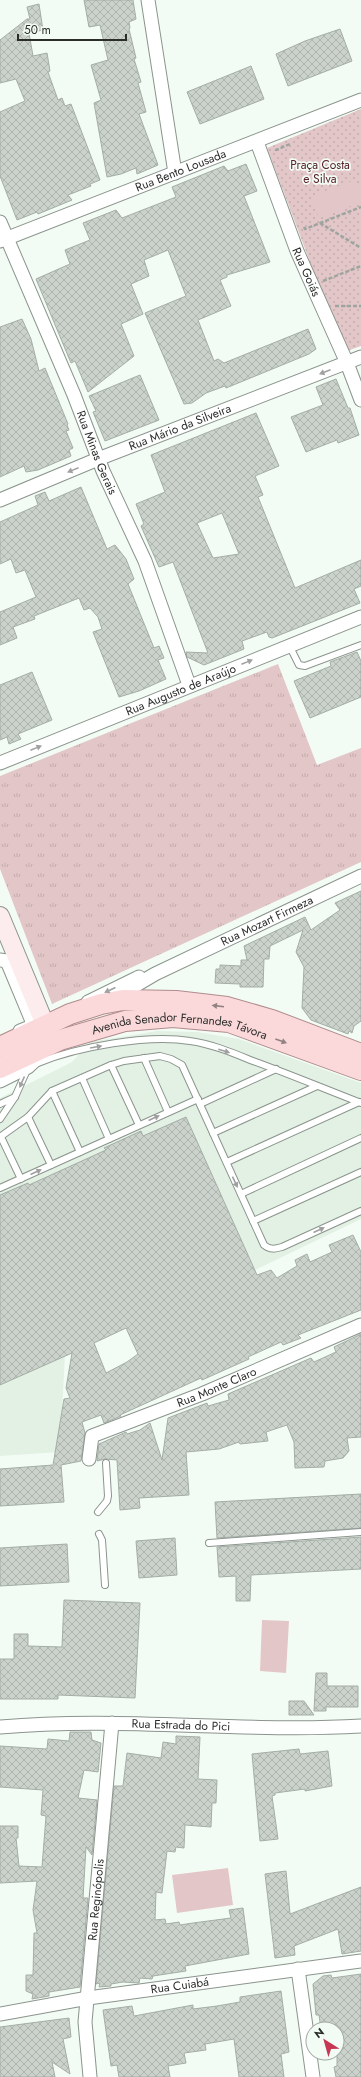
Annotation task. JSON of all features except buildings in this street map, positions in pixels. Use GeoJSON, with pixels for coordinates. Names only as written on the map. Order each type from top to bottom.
{"type":"FeatureCollection","features":[{"type":"Feature","properties":{"kind":"main road","name":"Avenida Senador Fernandes Távora"},"geometry":{"type":"LineString","coordinates":[[0,1068],[53,1041],[70,1014],[101,1004],[122,1000],[176,1001],[227,1006],[272,1020],[361,1054]]}},
{"type":"Feature","properties":{"kind":"main road","name":"Avenida Senador Fernandes Távora"},"geometry":{"type":"LineString","coordinates":[[0,1047],[53,1041],[125,1021],[173,1017],[229,1022],[361,1070]]}},
{"type":"Feature","properties":{"kind":"street"},"geometry":{"type":"LineString","coordinates":[[148,0],[175,173]]}},
{"type":"Feature","properties":{"kind":"street","name":"Rua Bento Lousada"},"geometry":{"type":"LineString","coordinates":[[3,240],[257,142],[361,100]]}},
{"type":"Feature","properties":{"kind":"street","name":"Rua Goiás"},"geometry":{"type":"LineString","coordinates":[[257,142],[297,251],[347,363],[361,400]]}},
{"type":"Feature","properties":{"kind":"street","name":"Rua Minas Gerais"},"geometry":{"type":"LineString","coordinates":[[0,222],[3,240],[74,395],[98,460],[145,561],[189,685]]}},
{"type":"Feature","properties":{"kind":"street","name":"Rua Mário da Silveira"},"geometry":{"type":"LineString","coordinates":[[0,500],[361,357]]}},
{"type":"Feature","properties":{"kind":"street","name":"Rua Augusto de Araújo"},"geometry":{"type":"LineString","coordinates":[[0,763],[189,685],[361,617]]}},
{"type":"Feature","properties":{"kind":"street","name":"Rua Mozart Firmeza"},"geometry":{"type":"LineString","coordinates":[[122,1000],[133,987],[172,966],[361,876]]}},
{"type":"Feature","properties":{"kind":"street"},"geometry":{"type":"LineString","coordinates":[[0,916],[53,1041],[28,1067],[0,1081]]}},
{"type":"Feature","properties":{"kind":"street"},"geometry":{"type":"LineString","coordinates":[[0,960],[7,961],[32,1021],[30,1027],[0,1041]]}},
{"type":"Feature","properties":{"kind":"street","name":"Rua Mozart Firmeza"},"geometry":{"type":"LineString","coordinates":[[70,1014],[92,999],[130,981],[172,966]]}},
{"type":"Feature","properties":{"kind":"street","name":"Rua Monte Claro"},"geometry":{"type":"LineString","coordinates":[[89,1459],[92,1436],[202,1394],[361,1325]]}},
{"type":"Feature","properties":{"kind":"street","name":"Rua Estrada do Pici"},"geometry":{"type":"LineString","coordinates":[[0,1727],[47,1723],[324,1728],[361,1726]]}},
{"type":"Feature","properties":{"kind":"street","name":"Rua Reginópolis"},"geometry":{"type":"LineString","coordinates":[[90,2077],[85,2022],[112,1723]]}},
{"type":"Feature","properties":{"kind":"street","name":"Rua Cuiabá"},"geometry":{"type":"LineString","coordinates":[[0,2014],[88,1998],[361,1961]]}},
{"type":"Feature","properties":{"kind":"street"},"geometry":{"type":"LineString","coordinates":[[298,1969],[313,2077]]}},
{"type":"Feature","properties":{"kind":"lane"},"geometry":{"type":"LineString","coordinates":[[289,645],[299,665],[305,666],[361,645]]}},
{"type":"Feature","properties":{"kind":"lane"},"geometry":{"type":"LineString","coordinates":[[53,1041],[122,1043],[175,1039],[202,1043],[276,1069],[360,1103]]}},
{"type":"Feature","properties":{"kind":"lane"},"geometry":{"type":"LineString","coordinates":[[21,1179],[1,1137],[28,1117],[52,1091],[111,1065],[160,1056],[171,1059],[182,1065],[264,1245],[273,1250],[361,1211]]}},
{"type":"Feature","properties":{"kind":"lane"},"geometry":{"type":"LineString","coordinates":[[144,1058],[168,1112]]}},
{"type":"Feature","properties":{"kind":"lane"},"geometry":{"type":"LineString","coordinates":[[111,1065],[139,1125]]}},
{"type":"Feature","properties":{"kind":"lane"},"geometry":{"type":"LineString","coordinates":[[0,1119],[15,1097],[28,1067]]}},
{"type":"Feature","properties":{"kind":"lane"},"geometry":{"type":"LineString","coordinates":[[0,1188],[168,1112],[199,1101],[276,1069]]}},
{"type":"Feature","properties":{"kind":"lane"},"geometry":{"type":"LineString","coordinates":[[82,1078],[108,1139]]}},
{"type":"Feature","properties":{"kind":"lane"},"geometry":{"type":"LineString","coordinates":[[213,1133],[317,1086]]}},
{"type":"Feature","properties":{"kind":"lane"},"geometry":{"type":"LineString","coordinates":[[52,1091],[80,1152]]}},
{"type":"Feature","properties":{"kind":"lane"},"geometry":{"type":"LineString","coordinates":[[0,1104],[15,1097]]}},
{"type":"Feature","properties":{"kind":"lane"},"geometry":{"type":"LineString","coordinates":[[227,1162],[360,1103]]}},
{"type":"Feature","properties":{"kind":"lane"},"geometry":{"type":"LineString","coordinates":[[28,1117],[51,1165]]}},
{"type":"Feature","properties":{"kind":"lane"},"geometry":{"type":"LineString","coordinates":[[241,1194],[361,1138]]}},
{"type":"Feature","properties":{"kind":"lane"},"geometry":{"type":"LineString","coordinates":[[253,1220],[361,1172]]}},
{"type":"Feature","properties":{"kind":"lane"},"geometry":{"type":"LineString","coordinates":[[98,1512],[107,1501],[108,1496],[106,1463]]}},
{"type":"Feature","properties":{"kind":"lane"},"geometry":{"type":"LineString","coordinates":[[209,1543],[361,1532]]}},
{"type":"Feature","properties":{"kind":"lane"},"geometry":{"type":"LineString","coordinates":[[99,1534],[102,1540],[105,1585]]}},
{"type":"Feature","properties":{"kind":"path"},"geometry":{"type":"LineString","coordinates":[[278,157],[276,150],[297,141]]}},
{"type":"Feature","properties":{"kind":"path"},"geometry":{"type":"LineString","coordinates":[[302,222],[305,229],[361,207]]}},
{"type":"Feature","properties":{"kind":"path"},"geometry":{"type":"LineString","coordinates":[[320,223],[361,248]]}},
{"type":"Feature","properties":{"kind":"path"},"geometry":{"type":"LineString","coordinates":[[323,281],[361,266]]}},
{"type":"Feature","properties":{"kind":"path"},"geometry":{"type":"LineString","coordinates":[[333,306],[361,306]]}},
{"type":"Feature","properties":{"kind":"shaded area"},"geometry":{"type":"Polygon","coordinates":[[[157,1031],[197,1032],[239,1039],[361,1083],[361,1219],[255,1270],[65,1354],[60,1452],[0,1456],[0,1098],[72,1062],[90,1042],[157,1031]]]}},
{"type":"Feature","properties":{"kind":"green space","name":"Praça Costa e Silva"},"geometry":{"type":"Polygon","coordinates":[[[361,109],[361,346],[344,352],[267,148],[361,109]]]}},
{"type":"Feature","properties":{"kind":"green space"},"geometry":{"type":"Polygon","coordinates":[[[355,180],[361,194],[361,202],[319,218],[311,196],[355,180]]]}},
{"type":"Feature","properties":{"kind":"green space"},"geometry":{"type":"Polygon","coordinates":[[[278,664],[317,765],[361,748],[361,862],[52,1004],[0,869],[0,776],[278,664]]]}},
{"type":"Feature","properties":{"kind":"green space"},"geometry":{"type":"Polygon","coordinates":[[[262,1620],[289,1621],[286,1673],[260,1671],[262,1620]]]}},
{"type":"Feature","properties":{"kind":"green space"},"geometry":{"type":"Polygon","coordinates":[[[228,1868],[233,1905],[177,1913],[172,1875],[228,1868]]]}}]}
